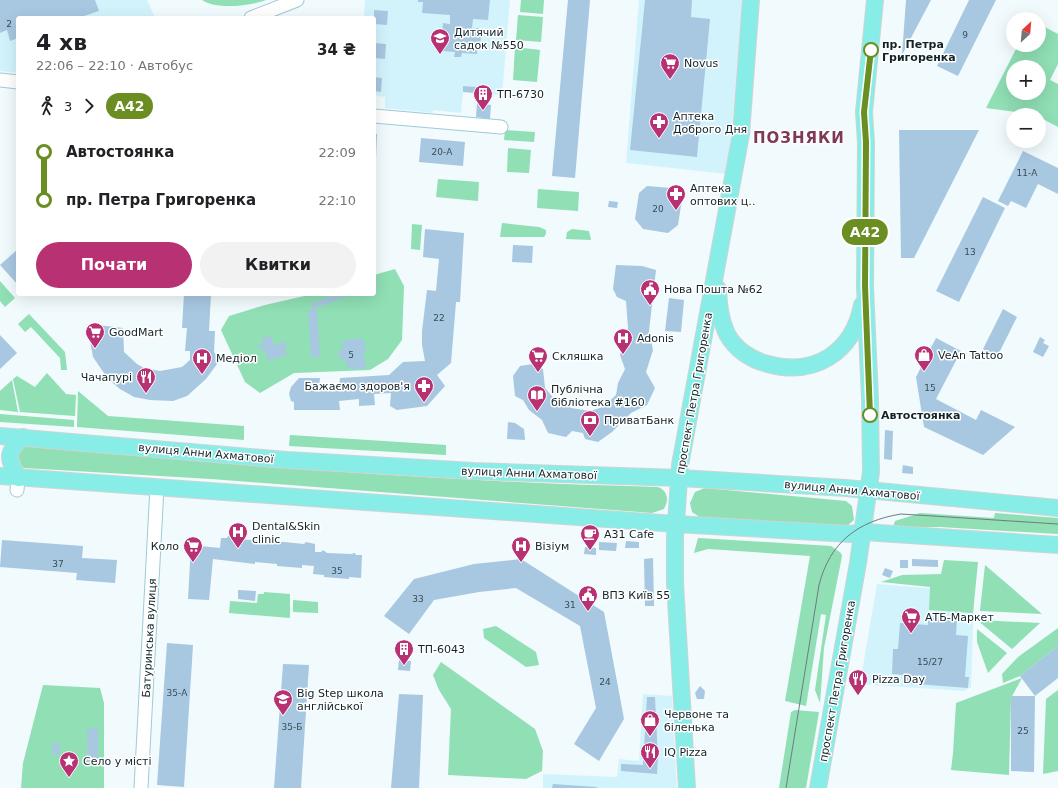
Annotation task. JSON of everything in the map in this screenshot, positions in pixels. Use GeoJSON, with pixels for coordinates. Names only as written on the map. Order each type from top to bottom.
{"type":"FeatureCollection","features":[{"type":"Feature","properties":{"kind":"main road","name":"проспект Петра Григоренка"},"geometry":{"type":"LineString","coordinates":[[687,788],[675,583],[676,524],[680,465],[741,134],[751,0]]}},
{"type":"Feature","properties":{"kind":"main road","name":"проспект Петра Григоренка"},"geometry":{"type":"LineString","coordinates":[[818,788],[841,663],[862,532],[866,492],[871,472],[866,288],[866,142],[864,112],[875,0]]}},
{"type":"Feature","properties":{"kind":"main road"},"geometry":{"type":"LineString","coordinates":[[716,270],[720,316],[728,335],[741,351],[757,361],[785,368],[808,367],[831,357],[842,347],[853,333],[860,318],[866,288]]}},
{"type":"Feature","properties":{"kind":"main road","name":"вулиця Анни Ахматової"},"geometry":{"type":"LineString","coordinates":[[0,436],[292,461],[473,471],[680,478],[846,488],[866,492],[1058,508]]}},
{"type":"Feature","properties":{"kind":"main road"},"geometry":{"type":"LineString","coordinates":[[17,484],[10,460],[10,454],[12,449],[23,437]]}},
{"type":"Feature","properties":{"kind":"main road"},"geometry":{"type":"LineString","coordinates":[[0,476],[17,484],[157,487],[676,524],[851,534],[862,532],[1058,545]]}},
{"type":"Feature","properties":{"kind":"street"},"geometry":{"type":"LineString","coordinates":[[256,16],[297,0]]}},
{"type":"Feature","properties":{"kind":"street"},"geometry":{"type":"LineString","coordinates":[[0,80],[16,82]]}},
{"type":"Feature","properties":{"kind":"street"},"geometry":{"type":"LineString","coordinates":[[376,116],[501,127]]}},
{"type":"Feature","properties":{"kind":"street","name":"Батуринська вулиця"},"geometry":{"type":"LineString","coordinates":[[141,788],[157,487]]}},
{"type":"Feature","properties":{"kind":"shaded area"},"geometry":{"type":"Polygon","coordinates":[[[0,0],[147,0],[154,16],[16,16],[16,73],[0,71],[0,0]]]}},
{"type":"Feature","properties":{"kind":"shaded area","name":"Дитячий садок №550"},"geometry":{"type":"Polygon","coordinates":[[[365,0],[510,0],[502,95],[463,92],[461,113],[433,110],[433,113],[385,108],[385,97],[376,95],[376,16],[364,16],[365,0]]]}},
{"type":"Feature","properties":{"kind":"shaded area"},"geometry":{"type":"Polygon","coordinates":[[[639,0],[743,0],[728,174],[626,163],[639,0]]]}},
{"type":"Feature","properties":{"kind":"shaded area"},"geometry":{"type":"Polygon","coordinates":[[[877,584],[974,592],[971,687],[964,691],[860,684],[877,584]]]}},
{"type":"Feature","properties":{"kind":"shaded area"},"geometry":{"type":"Polygon","coordinates":[[[643,694],[672,696],[677,788],[543,788],[543,774],[617,777],[619,759],[639,761],[643,694]]]}},
{"type":"Feature","properties":{"kind":"green space"},"geometry":{"type":"Polygon","coordinates":[[[202,0],[266,0],[251,4],[224,6],[208,3],[202,0]]]}},
{"type":"Feature","properties":{"kind":"green space"},"geometry":{"type":"Polygon","coordinates":[[[521,0],[544,0],[543,14],[520,12],[521,0]]]}},
{"type":"Feature","properties":{"kind":"green space"},"geometry":{"type":"Polygon","coordinates":[[[518,15],[543,17],[541,42],[516,40],[518,15]]]}},
{"type":"Feature","properties":{"kind":"green space"},"geometry":{"type":"Polygon","coordinates":[[[1046,28],[1058,34],[1058,64],[1050,80],[1058,84],[1058,127],[1046,121],[1046,108],[1006,108],[1006,111],[986,108],[1006,69],[1006,100],[1046,100],[1046,60],[1010,60],[1014,52],[1046,52],[1046,28]]]}},
{"type":"Feature","properties":{"kind":"green space"},"geometry":{"type":"Polygon","coordinates":[[[515,47],[540,50],[537,82],[513,80],[515,47]]]}},
{"type":"Feature","properties":{"kind":"green space"},"geometry":{"type":"Polygon","coordinates":[[[505,130],[535,132],[534,142],[504,140],[505,130]]]}},
{"type":"Feature","properties":{"kind":"green space"},"geometry":{"type":"Polygon","coordinates":[[[508,148],[531,150],[529,173],[507,172],[508,148]]]}},
{"type":"Feature","properties":{"kind":"green space"},"geometry":{"type":"Polygon","coordinates":[[[438,179],[479,182],[478,201],[436,197],[438,179]]]}},
{"type":"Feature","properties":{"kind":"green space"},"geometry":{"type":"Polygon","coordinates":[[[538,189],[579,192],[578,211],[537,208],[538,189]]]}},
{"type":"Feature","properties":{"kind":"green space"},"geometry":{"type":"Polygon","coordinates":[[[502,223],[539,227],[546,230],[546,234],[544,237],[500,237],[502,223]]]}},
{"type":"Feature","properties":{"kind":"green space"},"geometry":{"type":"Polygon","coordinates":[[[412,224],[422,225],[420,250],[411,249],[412,224]]]}},
{"type":"Feature","properties":{"kind":"green space"},"geometry":{"type":"Polygon","coordinates":[[[572,229],[589,231],[591,240],[566,239],[567,232],[572,229]]]}},
{"type":"Feature","properties":{"kind":"green space"},"geometry":{"type":"Polygon","coordinates":[[[395,269],[404,286],[402,340],[388,359],[370,370],[294,373],[260,393],[245,382],[221,330],[229,316],[265,305],[304,296],[376,296],[376,274],[395,269]]]}},
{"type":"Feature","properties":{"kind":"green space"},"geometry":{"type":"Polygon","coordinates":[[[0,281],[15,298],[5,307],[0,301],[0,281]]]}},
{"type":"Feature","properties":{"kind":"green space"},"geometry":{"type":"Polygon","coordinates":[[[29,314],[65,352],[67,370],[61,370],[60,358],[31,327],[25,332],[18,324],[29,314]]]}},
{"type":"Feature","properties":{"kind":"green space"},"geometry":{"type":"Polygon","coordinates":[[[47,373],[66,394],[76,395],[75,416],[20,412],[13,379],[17,376],[35,387],[47,373]]]}},
{"type":"Feature","properties":{"kind":"green space"},"geometry":{"type":"Polygon","coordinates":[[[12,380],[18,412],[0,410],[0,391],[12,380]]]}},
{"type":"Feature","properties":{"kind":"green space"},"geometry":{"type":"Polygon","coordinates":[[[78,391],[108,416],[244,426],[244,440],[77,427],[78,391]]]}},
{"type":"Feature","properties":{"kind":"green space"},"geometry":{"type":"Polygon","coordinates":[[[0,414],[74,420],[74,427],[0,422],[0,414]]]}},
{"type":"Feature","properties":{"kind":"green space"},"geometry":{"type":"Polygon","coordinates":[[[290,435],[446,445],[446,455],[289,446],[290,435]]]}},
{"type":"Feature","properties":{"kind":"green space"},"geometry":{"type":"Polygon","coordinates":[[[31,444],[344,472],[579,485],[658,487],[666,493],[667,502],[664,509],[652,513],[211,479],[24,468],[18,466],[15,451],[18,446],[31,444]]]}},
{"type":"Feature","properties":{"kind":"green space"},"geometry":{"type":"Polygon","coordinates":[[[705,488],[846,501],[852,506],[854,520],[846,527],[701,518],[692,512],[690,503],[695,492],[705,488]]]}},
{"type":"Feature","properties":{"kind":"green space"},"geometry":{"type":"Polygon","coordinates":[[[920,513],[994,518],[995,513],[1058,518],[1058,534],[940,527],[893,527],[895,521],[920,513]]]}},
{"type":"Feature","properties":{"kind":"green space"},"geometry":{"type":"Polygon","coordinates":[[[698,538],[831,546],[841,553],[842,556],[824,648],[820,703],[815,690],[826,615],[821,614],[806,706],[785,701],[810,556],[708,549],[694,553],[698,538]]]}},
{"type":"Feature","properties":{"kind":"green space"},"geometry":{"type":"Polygon","coordinates":[[[944,560],[978,562],[973,613],[929,610],[930,587],[881,582],[902,575],[941,574],[944,560]]]}},
{"type":"Feature","properties":{"kind":"green space"},"geometry":{"type":"Polygon","coordinates":[[[985,565],[1042,614],[980,611],[985,565]]]}},
{"type":"Feature","properties":{"kind":"green space"},"geometry":{"type":"Polygon","coordinates":[[[264,592],[290,594],[290,618],[229,613],[230,601],[257,603],[258,594],[264,594],[264,592]]]}},
{"type":"Feature","properties":{"kind":"green space"},"geometry":{"type":"Polygon","coordinates":[[[293,600],[318,602],[318,613],[293,612],[293,600]]]}},
{"type":"Feature","properties":{"kind":"green space"},"geometry":{"type":"Polygon","coordinates":[[[977,620],[1040,623],[1012,649],[977,620]]]}},
{"type":"Feature","properties":{"kind":"green space"},"geometry":{"type":"Polygon","coordinates":[[[496,626],[536,652],[539,665],[526,667],[484,638],[483,629],[496,626]]]}},
{"type":"Feature","properties":{"kind":"green space"},"geometry":{"type":"Polygon","coordinates":[[[1058,628],[1058,646],[1020,676],[1003,683],[1002,674],[1018,657],[1058,628]]]}},
{"type":"Feature","properties":{"kind":"green space"},"geometry":{"type":"Polygon","coordinates":[[[977,629],[1007,653],[988,673],[977,642],[977,629]]]}},
{"type":"Feature","properties":{"kind":"green space"},"geometry":{"type":"Polygon","coordinates":[[[441,662],[535,729],[543,751],[542,771],[526,779],[448,775],[451,709],[439,690],[433,675],[441,662]]]}},
{"type":"Feature","properties":{"kind":"green space"},"geometry":{"type":"Polygon","coordinates":[[[1022,678],[1011,698],[1009,775],[951,770],[956,703],[1022,678]]]}},
{"type":"Feature","properties":{"kind":"green space"},"geometry":{"type":"Polygon","coordinates":[[[43,685],[100,688],[104,703],[104,788],[21,788],[23,763],[43,685]]]}},
{"type":"Feature","properties":{"kind":"green space"},"geometry":{"type":"Polygon","coordinates":[[[1058,690],[1058,771],[1043,774],[1046,699],[1058,690]]]}},
{"type":"Feature","properties":{"kind":"green space"},"geometry":{"type":"Polygon","coordinates":[[[795,710],[819,712],[806,788],[779,788],[791,712],[795,710]]]}},
{"type":"Feature","properties":{"kind":"building"},"geometry":{"type":"Polygon","coordinates":[[[0,0],[95,0],[99,11],[84,16],[16,16],[16,39],[10,41],[7,30],[0,33],[0,0]]]}},
{"type":"Feature","properties":{"kind":"building"},"geometry":{"type":"Polygon","coordinates":[[[418,0],[490,0],[488,20],[473,19],[472,28],[479,28],[478,36],[481,37],[480,43],[478,43],[477,54],[462,53],[461,57],[454,57],[455,52],[441,51],[442,39],[439,39],[440,32],[442,32],[443,23],[450,24],[450,15],[422,13],[423,2],[418,2],[418,0]]]}},
{"type":"Feature","properties":{"kind":"building"},"geometry":{"type":"Polygon","coordinates":[[[568,0],[590,0],[575,178],[552,176],[568,0]]]}},
{"type":"Feature","properties":{"kind":"building","name":"Novus"},"geometry":{"type":"Polygon","coordinates":[[[645,0],[692,0],[691,17],[710,19],[697,157],[630,150],[645,0]]]}},
{"type":"Feature","properties":{"kind":"building"},"geometry":{"type":"Polygon","coordinates":[[[906,0],[931,0],[902,55],[906,0]]]}},
{"type":"Feature","properties":{"kind":"building"},"geometry":{"type":"Polygon","coordinates":[[[969,0],[996,0],[958,76],[937,66],[969,0]]]}},
{"type":"Feature","properties":{"kind":"building"},"geometry":{"type":"Polygon","coordinates":[[[374,10],[388,11],[387,25],[376,24],[376,16],[374,16],[374,10]]]}},
{"type":"Feature","properties":{"kind":"building"},"geometry":{"type":"Polygon","coordinates":[[[376,43],[386,44],[385,59],[376,58],[376,43]]]}},
{"type":"Feature","properties":{"kind":"building"},"geometry":{"type":"Polygon","coordinates":[[[376,77],[382,78],[381,92],[376,91],[376,77]]]}},
{"type":"Feature","properties":{"kind":"building"},"geometry":{"type":"Polygon","coordinates":[[[463,86],[489,88],[489,94],[463,92],[463,86]]]}},
{"type":"Feature","properties":{"kind":"building","name":"ТП-6730"},"geometry":{"type":"Polygon","coordinates":[[[477,103],[491,105],[490,119],[476,117],[477,103]]]}},
{"type":"Feature","properties":{"kind":"building"},"geometry":{"type":"Polygon","coordinates":[[[899,130],[979,130],[914,258],[901,258],[899,130]]]}},
{"type":"Feature","properties":{"kind":"building"},"geometry":{"type":"Polygon","coordinates":[[[376,134],[377,134],[376,159],[376,134]]]}},
{"type":"Feature","properties":{"kind":"building"},"geometry":{"type":"Polygon","coordinates":[[[421,138],[465,142],[463,166],[419,162],[421,138]]]}},
{"type":"Feature","properties":{"kind":"building"},"geometry":{"type":"Polygon","coordinates":[[[1023,151],[1058,168],[1058,194],[1038,184],[1026,208],[1011,201],[1008,206],[998,201],[1023,151]]]}},
{"type":"Feature","properties":{"kind":"building"},"geometry":{"type":"Polygon","coordinates":[[[647,186],[671,188],[682,199],[678,225],[668,233],[643,229],[635,219],[639,193],[647,186]]]}},
{"type":"Feature","properties":{"kind":"building"},"geometry":{"type":"Polygon","coordinates":[[[983,197],[1005,208],[959,302],[936,291],[983,197]]]}},
{"type":"Feature","properties":{"kind":"building"},"geometry":{"type":"Polygon","coordinates":[[[609,201],[618,202],[617,208],[608,207],[609,201]]]}},
{"type":"Feature","properties":{"kind":"building"},"geometry":{"type":"Polygon","coordinates":[[[425,229],[464,233],[460,302],[456,302],[451,363],[437,375],[445,386],[427,406],[397,410],[390,406],[391,393],[374,394],[375,405],[359,406],[359,399],[339,401],[340,410],[294,410],[294,402],[291,401],[289,394],[291,387],[299,378],[320,378],[319,387],[339,387],[340,378],[389,375],[403,362],[425,361],[422,345],[422,331],[427,290],[436,291],[439,259],[423,257],[425,229]]]}},
{"type":"Feature","properties":{"kind":"building"},"geometry":{"type":"Polygon","coordinates":[[[513,245],[533,246],[532,263],[512,262],[513,245]]]}},
{"type":"Feature","properties":{"kind":"building"},"geometry":{"type":"Polygon","coordinates":[[[16,251],[16,283],[0,265],[16,251]]]}},
{"type":"Feature","properties":{"kind":"building"},"geometry":{"type":"Polygon","coordinates":[[[616,265],[642,266],[656,270],[649,331],[653,350],[646,372],[655,388],[647,405],[631,413],[612,432],[598,442],[585,439],[583,433],[572,431],[566,437],[548,433],[542,420],[529,410],[523,400],[515,396],[513,376],[520,366],[533,364],[543,369],[545,388],[555,400],[571,408],[590,411],[603,407],[616,395],[618,383],[625,369],[620,355],[628,328],[626,301],[617,297],[613,289],[616,265]]]}},
{"type":"Feature","properties":{"kind":"building"},"geometry":{"type":"Polygon","coordinates":[[[184,296],[211,296],[209,331],[215,331],[214,352],[220,360],[206,379],[187,396],[173,401],[150,400],[134,397],[120,389],[108,379],[93,357],[90,341],[91,336],[97,337],[98,325],[123,328],[124,352],[137,364],[144,368],[160,371],[182,367],[190,360],[190,351],[185,351],[187,328],[182,328],[184,296]]]}},
{"type":"Feature","properties":{"kind":"building"},"geometry":{"type":"Polygon","coordinates":[[[333,296],[347,296],[313,309],[311,304],[333,296]]]}},
{"type":"Feature","properties":{"kind":"building"},"geometry":{"type":"Polygon","coordinates":[[[669,298],[684,300],[681,332],[665,331],[669,298]]]}},
{"type":"Feature","properties":{"kind":"building"},"geometry":{"type":"Polygon","coordinates":[[[317,309],[320,357],[311,357],[308,310],[317,309]]]}},
{"type":"Feature","properties":{"kind":"building"},"geometry":{"type":"Polygon","coordinates":[[[1003,309],[1017,317],[997,357],[983,349],[1003,309]]]}},
{"type":"Feature","properties":{"kind":"building"},"geometry":{"type":"Polygon","coordinates":[[[0,335],[17,353],[0,369],[0,335]]]}},
{"type":"Feature","properties":{"kind":"building"},"geometry":{"type":"Polygon","coordinates":[[[271,336],[274,345],[285,341],[287,355],[268,361],[264,349],[260,350],[258,345],[264,343],[262,338],[271,336]]]}},
{"type":"Feature","properties":{"kind":"building"},"geometry":{"type":"Polygon","coordinates":[[[1040,337],[1045,340],[1043,343],[1049,346],[1043,357],[1033,352],[1040,337]]]}},
{"type":"Feature","properties":{"kind":"building"},"geometry":{"type":"Polygon","coordinates":[[[361,338],[362,341],[364,340],[366,351],[363,352],[366,368],[354,370],[353,367],[347,368],[345,359],[340,359],[338,351],[343,350],[342,341],[361,338]]]}},
{"type":"Feature","properties":{"kind":"building"},"geometry":{"type":"Polygon","coordinates":[[[936,338],[961,351],[936,399],[976,420],[981,410],[1015,427],[983,455],[924,427],[916,377],[936,338]]]}},
{"type":"Feature","properties":{"kind":"building"},"geometry":{"type":"Polygon","coordinates":[[[508,422],[515,423],[524,429],[525,440],[507,439],[508,422]]]}},
{"type":"Feature","properties":{"kind":"building"},"geometry":{"type":"Polygon","coordinates":[[[885,430],[893,431],[892,460],[884,459],[885,430]]]}},
{"type":"Feature","properties":{"kind":"building"},"geometry":{"type":"Polygon","coordinates":[[[903,465],[913,467],[913,474],[902,473],[903,465]]]}},
{"type":"Feature","properties":{"kind":"building"},"geometry":{"type":"Polygon","coordinates":[[[228,536],[232,536],[233,539],[257,540],[260,538],[263,541],[274,542],[278,540],[280,542],[304,544],[306,542],[315,544],[315,552],[321,552],[323,550],[327,553],[355,553],[356,555],[362,555],[361,578],[349,577],[349,579],[324,577],[324,575],[313,574],[314,566],[302,565],[302,568],[277,566],[277,564],[255,562],[255,564],[213,559],[209,600],[188,599],[191,545],[220,548],[221,538],[227,538],[228,536]]]}},
{"type":"Feature","properties":{"kind":"building"},"geometry":{"type":"Polygon","coordinates":[[[2,540],[83,546],[82,558],[117,560],[115,583],[76,580],[77,573],[0,567],[2,540]]]}},
{"type":"Feature","properties":{"kind":"building"},"geometry":{"type":"Polygon","coordinates":[[[626,541],[639,542],[639,548],[625,548],[626,541]]]}},
{"type":"Feature","properties":{"kind":"building"},"geometry":{"type":"Polygon","coordinates":[[[599,542],[617,543],[616,551],[599,550],[599,542]]]}},
{"type":"Feature","properties":{"kind":"building","name":"A31 Cafe"},"geometry":{"type":"Polygon","coordinates":[[[585,547],[596,548],[596,555],[584,554],[585,547]]]}},
{"type":"Feature","properties":{"kind":"building"},"geometry":{"type":"Polygon","coordinates":[[[653,558],[654,606],[645,606],[644,559],[653,558]]]}},
{"type":"Feature","properties":{"kind":"building"},"geometry":{"type":"Polygon","coordinates":[[[521,559],[604,612],[624,719],[599,761],[574,744],[596,708],[580,626],[516,588],[479,592],[434,600],[409,634],[384,616],[414,579],[474,564],[521,559]]]}},
{"type":"Feature","properties":{"kind":"building"},"geometry":{"type":"Polygon","coordinates":[[[912,559],[938,560],[938,567],[912,566],[912,559]]]}},
{"type":"Feature","properties":{"kind":"building"},"geometry":{"type":"Polygon","coordinates":[[[900,560],[908,560],[908,568],[900,568],[900,560]]]}},
{"type":"Feature","properties":{"kind":"building"},"geometry":{"type":"Polygon","coordinates":[[[885,568],[893,571],[890,578],[882,575],[885,568]]]}},
{"type":"Feature","properties":{"kind":"building"},"geometry":{"type":"Polygon","coordinates":[[[238,590],[256,591],[255,601],[238,599],[238,590]]]}},
{"type":"Feature","properties":{"kind":"building"},"geometry":{"type":"Polygon","coordinates":[[[928,618],[957,620],[956,635],[968,636],[965,677],[969,677],[968,688],[903,683],[904,675],[892,674],[893,649],[898,649],[900,623],[928,625],[928,618]]]}},
{"type":"Feature","properties":{"kind":"building"},"geometry":{"type":"Polygon","coordinates":[[[167,643],[193,645],[184,787],[157,785],[167,643]]]}},
{"type":"Feature","properties":{"kind":"building"},"geometry":{"type":"Polygon","coordinates":[[[1058,646],[1058,678],[1035,696],[1020,676],[1058,646]]]}},
{"type":"Feature","properties":{"kind":"building","name":"ТП-6043"},"geometry":{"type":"Polygon","coordinates":[[[399,660],[411,661],[410,671],[398,670],[399,660]]]}},
{"type":"Feature","properties":{"kind":"building"},"geometry":{"type":"Polygon","coordinates":[[[283,664],[309,665],[301,788],[274,788],[283,664]]]}},
{"type":"Feature","properties":{"kind":"building"},"geometry":{"type":"Polygon","coordinates":[[[700,686],[705,691],[704,699],[697,699],[695,693],[700,686]]]}},
{"type":"Feature","properties":{"kind":"building"},"geometry":{"type":"Polygon","coordinates":[[[399,694],[423,695],[419,788],[391,788],[399,694]]]}},
{"type":"Feature","properties":{"kind":"building"},"geometry":{"type":"Polygon","coordinates":[[[1011,696],[1035,696],[1034,772],[1011,771],[1011,696]]]}},
{"type":"Feature","properties":{"kind":"building"},"geometry":{"type":"Polygon","coordinates":[[[647,697],[655,697],[658,758],[657,774],[621,771],[621,764],[643,765],[647,697]]]}},
{"type":"Feature","properties":{"kind":"building"},"geometry":{"type":"Polygon","coordinates":[[[98,728],[98,764],[88,765],[87,729],[98,728]]]}},
{"type":"Feature","properties":{"kind":"building"},"geometry":{"type":"Polygon","coordinates":[[[52,743],[60,743],[60,755],[53,755],[52,743]]]}},
{"type":"Feature","properties":{"kind":"building"},"geometry":{"type":"Polygon","coordinates":[[[553,784],[597,787],[597,788],[552,788],[553,784]]]}},
{"type":"Feature","properties":{"kind":"tram line"},"geometry":{"type":"LineString","coordinates":[[786,788],[819,585],[830,557],[838,545],[859,528],[886,517],[901,514],[1058,524]]}},
{"type":"Feature","properties":{"kind":"bus line","name":"А42"},"geometry":{"type":"LineString","coordinates":[[870,415],[867,306],[865,286],[866,142],[864,112],[871,50]]}},
{"type":"Feature","properties":{"kind":"place","name":"пр. Петра Григоренка"},"geometry":{"type":"Point","coordinates":[871,50]}},
{"type":"Feature","properties":{"kind":"place","name":"Дитячий садок №550"},"geometry":{"type":"Point","coordinates":[440,55]}},
{"type":"Feature","properties":{"kind":"place","name":"Novus"},"geometry":{"type":"Point","coordinates":[670,80]}},
{"type":"Feature","properties":{"kind":"place","name":"ТП-6730"},"geometry":{"type":"Point","coordinates":[483,111]}},
{"type":"Feature","properties":{"kind":"place","name":"Аптека Доброго Дня"},"geometry":{"type":"Point","coordinates":[659,139]}},
{"type":"Feature","properties":{"kind":"place","name":"Аптека оптових ц‥"},"geometry":{"type":"Point","coordinates":[676,211]}},
{"type":"Feature","properties":{"kind":"place","name":"Нова Пошта №62"},"geometry":{"type":"Point","coordinates":[650,306]}},
{"type":"Feature","properties":{"kind":"place","name":"GoodMart"},"geometry":{"type":"Point","coordinates":[95,349]}},
{"type":"Feature","properties":{"kind":"place","name":"Adonis"},"geometry":{"type":"Point","coordinates":[623,355]}},
{"type":"Feature","properties":{"kind":"place","name":"VeAn Tattoo"},"geometry":{"type":"Point","coordinates":[924,372]}},
{"type":"Feature","properties":{"kind":"place","name":"Скляшка"},"geometry":{"type":"Point","coordinates":[538,373]}},
{"type":"Feature","properties":{"kind":"place","name":"Медіол"},"geometry":{"type":"Point","coordinates":[202,375]}},
{"type":"Feature","properties":{"kind":"place","name":"Чачапурі"},"geometry":{"type":"Point","coordinates":[146,394]}},
{"type":"Feature","properties":{"kind":"place","name":"Бажаємо здоров'я"},"geometry":{"type":"Point","coordinates":[424,403]}},
{"type":"Feature","properties":{"kind":"place","name":"Публічна бібліотека #160"},"geometry":{"type":"Point","coordinates":[537,412]}},
{"type":"Feature","properties":{"kind":"place","name":"Автостоянка"},"geometry":{"type":"Point","coordinates":[870,415]}},
{"type":"Feature","properties":{"kind":"place","name":"ПриватБанк"},"geometry":{"type":"Point","coordinates":[590,437]}},
{"type":"Feature","properties":{"kind":"place","name":"Dental&Skin clinic"},"geometry":{"type":"Point","coordinates":[238,549]}},
{"type":"Feature","properties":{"kind":"place","name":"A31 Cafe"},"geometry":{"type":"Point","coordinates":[590,551]}},
{"type":"Feature","properties":{"kind":"place","name":"Коло"},"geometry":{"type":"Point","coordinates":[193,563]}},
{"type":"Feature","properties":{"kind":"place","name":"Візіум"},"geometry":{"type":"Point","coordinates":[521,563]}},
{"type":"Feature","properties":{"kind":"place","name":"ВПЗ Київ 55"},"geometry":{"type":"Point","coordinates":[588,612]}},
{"type":"Feature","properties":{"kind":"place","name":"АТБ-Маркет"},"geometry":{"type":"Point","coordinates":[911,634]}},
{"type":"Feature","properties":{"kind":"place","name":"ТП-6043"},"geometry":{"type":"Point","coordinates":[404,666]}},
{"type":"Feature","properties":{"kind":"place","name":"Pizza Day"},"geometry":{"type":"Point","coordinates":[858,696]}},
{"type":"Feature","properties":{"kind":"place","name":"Big Step школа англiйськоï"},"geometry":{"type":"Point","coordinates":[283,716]}},
{"type":"Feature","properties":{"kind":"place","name":"Червоне та біленька"},"geometry":{"type":"Point","coordinates":[650,737]}},
{"type":"Feature","properties":{"kind":"place","name":"IQ Pizza"},"geometry":{"type":"Point","coordinates":[650,769]}},
{"type":"Feature","properties":{"kind":"place","name":"Село у місті"},"geometry":{"type":"Point","coordinates":[69,778]}},
{"type":"Feature","properties":{"kind":"district","name":"ПОЗНЯКИ"},"geometry":{"type":"Point","coordinates":[799,138]}}]}
